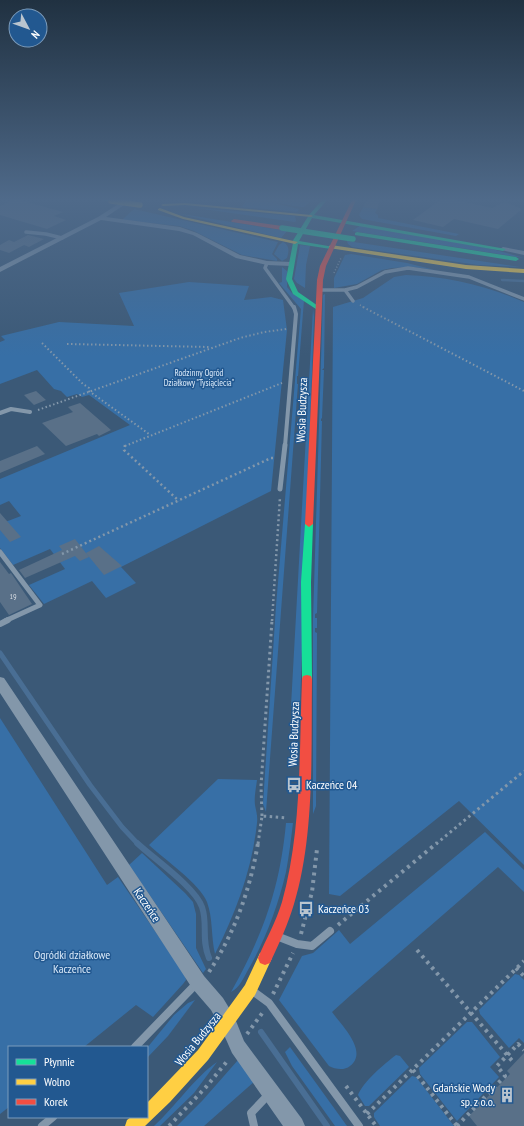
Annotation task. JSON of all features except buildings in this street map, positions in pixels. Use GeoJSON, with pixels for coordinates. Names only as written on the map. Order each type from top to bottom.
{"type":"FeatureCollection","features":[{"type":"Feature","properties":{"kind":"main road"},"geometry":{"type":"LineString","coordinates":[[293,251],[289,279],[292,288],[295,293],[318,308]]}},
{"type":"Feature","properties":{"kind":"main road","name":"Wosia Budzysza"},"geometry":{"type":"LineString","coordinates":[[148,1113],[165,1097],[203,1055],[250,990],[276,936],[288,903],[296,869],[303,819],[307,696],[306,582],[318,308],[316,290],[330,251]]}},
{"type":"Feature","properties":{"kind":"main road"},"geometry":{"type":"LineString","coordinates":[[355,251],[466,267],[524,270]]}},
{"type":"Feature","properties":{"kind":"main road"},"geometry":{"type":"LineString","coordinates":[[434,251],[524,266]]}},
{"type":"Feature","properties":{"kind":"main road"},"geometry":{"type":"LineString","coordinates":[[455,251],[524,260]]}},
{"type":"Feature","properties":{"kind":"main road"},"geometry":{"type":"LineString","coordinates":[[509,251],[524,254]]}},
{"type":"Feature","properties":{"kind":"main road"},"geometry":{"type":"LineString","coordinates":[[292,288],[316,290]]}},
{"type":"Feature","properties":{"kind":"main road"},"geometry":{"type":"LineString","coordinates":[[133,1126],[142,1118]]}},
{"type":"Feature","properties":{"kind":"street"},"geometry":{"type":"LineString","coordinates":[[0,270],[38,251]]}},
{"type":"Feature","properties":{"kind":"street"},"geometry":{"type":"LineString","coordinates":[[226,251],[238,257],[266,263],[291,264]]}},
{"type":"Feature","properties":{"kind":"street","name":"Kaczeńce"},"geometry":{"type":"LineString","coordinates":[[0,682],[198,982],[217,1004],[228,1022],[238,1047],[295,1126]]}},
{"type":"Feature","properties":{"kind":"lane"},"geometry":{"type":"LineString","coordinates":[[266,263],[265,268],[294,307],[296,314],[291,383],[280,489]]}},
{"type":"Feature","properties":{"kind":"lane"},"geometry":{"type":"LineString","coordinates":[[316,290],[345,290],[364,284],[385,272],[408,268],[468,277],[524,299]]}},
{"type":"Feature","properties":{"kind":"lane"},"geometry":{"type":"LineString","coordinates":[[345,290],[353,301]]}},
{"type":"Feature","properties":{"kind":"lane"},"geometry":{"type":"LineString","coordinates":[[0,413],[11,409],[30,412]]}},
{"type":"Feature","properties":{"kind":"lane"},"geometry":{"type":"LineString","coordinates":[[0,552],[40,605],[0,624]]}},
{"type":"Feature","properties":{"kind":"lane"},"geometry":{"type":"LineString","coordinates":[[276,936],[297,944],[312,946],[330,931]]}},
{"type":"Feature","properties":{"kind":"lane"},"geometry":{"type":"LineString","coordinates":[[136,1046],[198,982]]}},
{"type":"Feature","properties":{"kind":"lane"},"geometry":{"type":"LineString","coordinates":[[250,990],[269,1003],[359,1126]]}},
{"type":"Feature","properties":{"kind":"lane"},"geometry":{"type":"LineString","coordinates":[[254,1126],[251,1113],[271,1092]]}},
{"type":"Feature","properties":{"kind":"lane"},"geometry":{"type":"LineString","coordinates":[[42,1126],[52,1118]]}},
{"type":"Feature","properties":{"kind":"path"},"geometry":{"type":"LineString","coordinates":[[316,290],[331,279],[344,253]]}},
{"type":"Feature","properties":{"kind":"path"},"geometry":{"type":"LineString","coordinates":[[353,301],[524,391]]}},
{"type":"Feature","properties":{"kind":"path"},"geometry":{"type":"LineString","coordinates":[[30,412],[252,334],[294,329]]}},
{"type":"Feature","properties":{"kind":"path"},"geometry":{"type":"LineString","coordinates":[[42,343],[83,384],[89,388],[89,391],[149,434]]}},
{"type":"Feature","properties":{"kind":"path"},"geometry":{"type":"LineString","coordinates":[[67,344],[212,348]]}},
{"type":"Feature","properties":{"kind":"path"},"geometry":{"type":"LineString","coordinates":[[179,501],[124,450],[125,445],[149,434],[275,385],[291,383]]}},
{"type":"Feature","properties":{"kind":"path"},"geometry":{"type":"LineString","coordinates":[[62,554],[271,458],[284,458]]}},
{"type":"Feature","properties":{"kind":"path"},"geometry":{"type":"LineString","coordinates":[[198,982],[205,977],[216,961],[240,911],[256,855],[262,816],[261,786],[280,489]]}},
{"type":"Feature","properties":{"kind":"path"},"geometry":{"type":"LineString","coordinates":[[330,931],[524,771]]}},
{"type":"Feature","properties":{"kind":"path"},"geometry":{"type":"LineString","coordinates":[[262,816],[303,819]]}},
{"type":"Feature","properties":{"kind":"path"},"geometry":{"type":"LineString","coordinates":[[417,950],[514,1063]]}},
{"type":"Feature","properties":{"kind":"path"},"geometry":{"type":"LineString","coordinates":[[367,1114],[524,961]]}},
{"type":"Feature","properties":{"kind":"path"},"geometry":{"type":"LineString","coordinates":[[516,968],[524,976]]}},
{"type":"Feature","properties":{"kind":"path"},"geometry":{"type":"LineString","coordinates":[[413,1070],[457,1126],[505,1076],[497,1066],[518,1044],[524,1050]]}},
{"type":"Feature","properties":{"kind":"path"},"geometry":{"type":"LineString","coordinates":[[169,1126],[230,1059]]}},
{"type":"Feature","properties":{"kind":"path"},"geometry":{"type":"LineString","coordinates":[[346,1086],[376,1126]]}},
{"type":"Feature","properties":{"kind":"green space"},"geometry":{"type":"Polygon","coordinates":[[[233,251],[274,251],[272,254],[277,261],[242,255],[233,251]]]}},
{"type":"Feature","properties":{"kind":"green space"},"geometry":{"type":"Polygon","coordinates":[[[276,251],[288,251],[287,258],[282,261],[274,254],[276,251]]]}},
{"type":"Feature","properties":{"kind":"green space"},"geometry":{"type":"Polygon","coordinates":[[[299,251],[309,251],[306,265],[305,288],[294,279],[299,251]]]}},
{"type":"Feature","properties":{"kind":"green space"},"geometry":{"type":"Polygon","coordinates":[[[377,251],[411,251],[520,267],[478,265],[377,251]]]}},
{"type":"Feature","properties":{"kind":"green space"},"geometry":{"type":"Polygon","coordinates":[[[477,251],[497,251],[524,258],[477,251]]]}},
{"type":"Feature","properties":{"kind":"green space"},"geometry":{"type":"Polygon","coordinates":[[[351,254],[407,263],[435,270],[412,267],[392,268],[382,270],[357,284],[334,288],[334,278],[345,255],[351,254]]]}},
{"type":"Feature","properties":{"kind":"green space"},"geometry":{"type":"Polygon","coordinates":[[[282,267],[287,271],[287,287],[292,293],[304,300],[297,376],[298,384],[266,812],[263,804],[276,606],[301,309],[279,283],[282,282],[282,267]]]}},
{"type":"Feature","properties":{"kind":"green space"},"geometry":{"type":"Polygon","coordinates":[[[406,275],[436,277],[466,283],[496,291],[524,302],[524,865],[459,801],[340,896],[329,894],[333,307],[363,298],[394,277],[406,275]]]}},
{"type":"Feature","properties":{"kind":"green space","name":"Rodzinny Ogród Działkowy \"Tysiąclecia\""},"geometry":{"type":"Polygon","coordinates":[[[189,282],[249,286],[244,300],[271,297],[283,300],[287,330],[271,491],[121,567],[136,583],[106,598],[92,581],[44,604],[29,585],[65,569],[50,549],[13,565],[0,548],[0,524],[21,516],[9,501],[0,505],[0,479],[130,425],[89,395],[82,397],[77,394],[67,397],[61,391],[54,389],[37,370],[0,384],[0,342],[5,340],[1,336],[59,322],[134,326],[119,293],[189,282]]]}},
{"type":"Feature","properties":{"kind":"green space"},"geometry":{"type":"Polygon","coordinates":[[[325,294],[317,613],[315,614],[315,618],[317,618],[317,628],[315,628],[315,632],[317,633],[316,806],[313,814],[313,619],[323,295],[325,294]]]}},
{"type":"Feature","properties":{"kind":"green space"},"geometry":{"type":"Polygon","coordinates":[[[313,309],[314,317],[300,706],[291,706],[313,309]]]}},
{"type":"Feature","properties":{"kind":"green space","name":"Ogródki działkowe Kaczeńce"},"geometry":{"type":"Polygon","coordinates":[[[0,718],[107,885],[118,877],[185,975],[186,980],[153,1017],[136,1005],[85,1046],[8,1046],[8,1108],[0,1114],[0,718]]]}},
{"type":"Feature","properties":{"kind":"green space"},"geometry":{"type":"Polygon","coordinates":[[[218,779],[257,780],[255,802],[257,820],[255,840],[242,890],[230,922],[215,954],[209,908],[203,895],[190,880],[149,845],[218,779]]]}},
{"type":"Feature","properties":{"kind":"green space"},"geometry":{"type":"Polygon","coordinates":[[[286,823],[293,823],[286,872],[279,898],[254,959],[237,988],[231,992],[252,951],[268,910],[279,869],[286,823]]]}},
{"type":"Feature","properties":{"kind":"green space"},"geometry":{"type":"Polygon","coordinates":[[[485,832],[524,870],[524,892],[498,867],[352,994],[332,1012],[352,1038],[356,1053],[355,1060],[348,1068],[345,1069],[337,1069],[329,1066],[279,1000],[302,956],[313,953],[339,930],[350,944],[485,832]]]}},
{"type":"Feature","properties":{"kind":"green space"},"geometry":{"type":"Polygon","coordinates":[[[142,853],[193,902],[196,914],[196,948],[206,969],[203,973],[129,865],[142,853]]]}},
{"type":"Feature","properties":{"kind":"green space"},"geometry":{"type":"Polygon","coordinates":[[[515,974],[519,975],[524,980],[524,1043],[519,1038],[509,1048],[480,1014],[479,1010],[515,974]]]}},
{"type":"Feature","properties":{"kind":"green space"},"geometry":{"type":"Polygon","coordinates":[[[195,1000],[168,1036],[148,1057],[148,1047],[174,1015],[188,1003],[195,1000]]]}},
{"type":"Feature","properties":{"kind":"green space"},"geometry":{"type":"Polygon","coordinates":[[[467,1022],[472,1022],[500,1057],[490,1067],[499,1077],[457,1121],[420,1074],[419,1068],[467,1022]]]}},
{"type":"Feature","properties":{"kind":"green space"},"geometry":{"type":"Polygon","coordinates":[[[290,1047],[347,1126],[335,1126],[292,1066],[285,1052],[290,1047]]]}},
{"type":"Feature","properties":{"kind":"green space"},"geometry":{"type":"Polygon","coordinates":[[[396,1055],[400,1056],[409,1067],[369,1106],[365,1106],[358,1095],[364,1085],[396,1055]]]}},
{"type":"Feature","properties":{"kind":"green space"},"geometry":{"type":"Polygon","coordinates":[[[238,1060],[255,1081],[204,1126],[177,1126],[202,1101],[238,1060]]]}},
{"type":"Feature","properties":{"kind":"green space"},"geometry":{"type":"Polygon","coordinates":[[[217,1062],[194,1093],[160,1126],[154,1126],[193,1084],[217,1062]]]}},
{"type":"Feature","properties":{"kind":"green space"},"geometry":{"type":"Polygon","coordinates":[[[412,1076],[416,1077],[454,1126],[380,1126],[374,1117],[374,1113],[412,1076]]]}},
{"type":"Feature","properties":{"kind":"waterway"},"geometry":{"type":"LineString","coordinates":[[502,280],[524,281]]}},
{"type":"Feature","properties":{"kind":"waterway"},"geometry":{"type":"LineString","coordinates":[[0,653],[90,785],[122,827],[137,843]]}},
{"type":"Feature","properties":{"kind":"waterway"},"geometry":{"type":"LineString","coordinates":[[137,843],[183,882],[198,899],[204,913],[205,944],[209,958]]}},
{"type":"Feature","properties":{"kind":"waterway"},"geometry":{"type":"LineString","coordinates":[[261,1032],[327,1126]]}},
{"type":"Feature","properties":{"kind":"traffic: fast"},"geometry":{"type":"LineString","coordinates":[[295,251],[289,279],[295,293],[318,308]]}},
{"type":"Feature","properties":{"kind":"traffic: fast"},"geometry":{"type":"LineString","coordinates":[[462,251],[516,259]]}},
{"type":"Feature","properties":{"kind":"traffic: fast"},"geometry":{"type":"LineString","coordinates":[[307,679],[306,582],[309,524]]}},
{"type":"Feature","properties":{"kind":"traffic: slow"},"geometry":{"type":"LineString","coordinates":[[355,251],[466,267],[524,271]]}},
{"type":"Feature","properties":{"kind":"traffic: slow"},"geometry":{"type":"LineString","coordinates":[[148,1113],[165,1097],[203,1055],[250,990],[265,958]]}},
{"type":"Feature","properties":{"kind":"traffic: slow"},"geometry":{"type":"LineString","coordinates":[[133,1126],[142,1118]]}},
{"type":"Feature","properties":{"kind":"traffic: jam"},"geometry":{"type":"LineString","coordinates":[[309,524],[320,280],[323,266],[330,251]]}},
{"type":"Feature","properties":{"kind":"traffic: jam"},"geometry":{"type":"LineString","coordinates":[[265,958],[276,936],[288,903],[296,869],[303,819],[307,679]]}},
{"type":"Feature","properties":{"kind":"place","name":"Kaczeńce 04"},"geometry":{"type":"Point","coordinates":[294,785]}},
{"type":"Feature","properties":{"kind":"place","name":"Kaczeńce 03"},"geometry":{"type":"Point","coordinates":[306,909]}},
{"type":"Feature","properties":{"kind":"place","name":"Gdańskie Wody sp. z o.o."},"geometry":{"type":"Point","coordinates":[507,1095]}}]}
